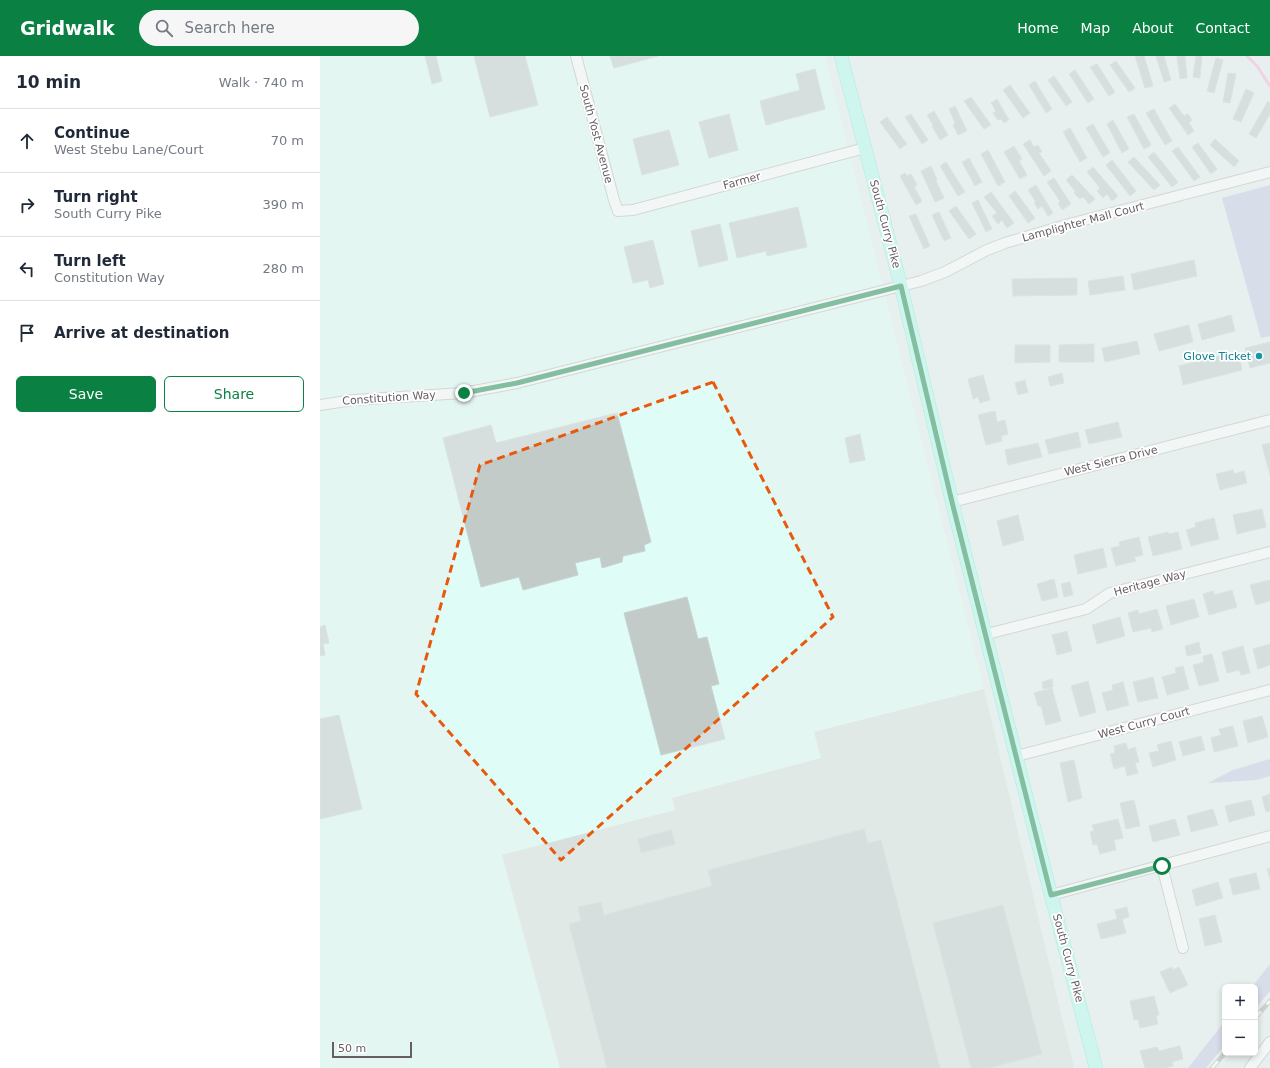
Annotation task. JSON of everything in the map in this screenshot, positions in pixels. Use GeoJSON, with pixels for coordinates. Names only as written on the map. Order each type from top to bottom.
{"type":"FeatureCollection","features":[{"type":"Feature","properties":{"kind":"main road","name":"South Curry Pike"},"geometry":{"type":"LineString","coordinates":[[841,56],[901,286],[952,502],[1096,1068]]}},
{"type":"Feature","properties":{"kind":"street","name":"South Yost Avenue"},"geometry":{"type":"LineString","coordinates":[[576,56],[618,211]]}},
{"type":"Feature","properties":{"kind":"street","name":"Farmer"},"geometry":{"type":"LineString","coordinates":[[618,211],[633,210],[865,148]]}},
{"type":"Feature","properties":{"kind":"street","name":"Lamplighter Mall Court"},"geometry":{"type":"LineString","coordinates":[[901,286],[946,272],[987,250],[1005,243],[1073,223],[1270,172]]}},
{"type":"Feature","properties":{"kind":"street","name":"Constitution Way"},"geometry":{"type":"LineString","coordinates":[[320,405],[353,400],[486,390],[532,380],[901,286]]}},
{"type":"Feature","properties":{"kind":"street","name":"West Sierra Drive"},"geometry":{"type":"LineString","coordinates":[[952,502],[1270,420]]}},
{"type":"Feature","properties":{"kind":"street","name":"Heritage Way"},"geometry":{"type":"LineString","coordinates":[[986,634],[1086,609],[1110,593],[1270,552]]}},
{"type":"Feature","properties":{"kind":"street","name":"West Curry Court"},"geometry":{"type":"LineString","coordinates":[[1017,756],[1270,690]]}},
{"type":"Feature","properties":{"kind":"street"},"geometry":{"type":"LineString","coordinates":[[1051,895],[1270,836]]}},
{"type":"Feature","properties":{"kind":"street"},"geometry":{"type":"LineString","coordinates":[[1162,866],[1183,948]]}},
{"type":"Feature","properties":{"kind":"street"},"geometry":{"type":"LineString","coordinates":[[1250,1068],[1270,1042]]}},
{"type":"Feature","properties":{"kind":"highlighted area"},"geometry":{"type":"Polygon","coordinates":[[[713,382],[833,617],[561,860],[416,694],[480,465],[713,382]]]}},
{"type":"Feature","properties":{"kind":"shaded area"},"geometry":{"type":"Polygon","coordinates":[[[320,56],[825,56],[984,689],[814,732],[821,758],[672,798],[676,810],[502,855],[560,1068],[320,1068],[320,56]]]}},
{"type":"Feature","properties":{"kind":"shaded area"},"geometry":{"type":"Polygon","coordinates":[[[1270,185],[1270,336],[1261,338],[1222,198],[1270,185]]]}},
{"type":"Feature","properties":{"kind":"shaded area"},"geometry":{"type":"Polygon","coordinates":[[[984,689],[1074,1068],[560,1068],[502,855],[675,810],[672,798],[821,758],[814,732],[984,689]]]}},
{"type":"Feature","properties":{"kind":"shaded area"},"geometry":{"type":"Polygon","coordinates":[[[1270,759],[1270,776],[1256,780],[1208,783],[1233,770],[1270,759]]]}},
{"type":"Feature","properties":{"kind":"shaded area"},"geometry":{"type":"Polygon","coordinates":[[[1270,964],[1270,991],[1258,1005],[1258,984],[1254,984],[1270,964]]]}},
{"type":"Feature","properties":{"kind":"shaded area"},"geometry":{"type":"Polygon","coordinates":[[[1222,1025],[1222,1049],[1206,1068],[1188,1068],[1222,1025]]]}},
{"type":"Feature","properties":{"kind":"building"},"geometry":{"type":"Polygon","coordinates":[[[425,56],[436,56],[442,81],[432,84],[425,56]]]}},
{"type":"Feature","properties":{"kind":"building"},"geometry":{"type":"Polygon","coordinates":[[[474,56],[525,56],[538,105],[490,117],[474,56]]]}},
{"type":"Feature","properties":{"kind":"building"},"geometry":{"type":"Polygon","coordinates":[[[610,56],[658,56],[614,68],[610,56]]]}},
{"type":"Feature","properties":{"kind":"building"},"geometry":{"type":"Polygon","coordinates":[[[1135,56],[1144,56],[1153,86],[1145,88],[1135,56]]]}},
{"type":"Feature","properties":{"kind":"building"},"geometry":{"type":"Polygon","coordinates":[[[1156,56],[1164,56],[1171,80],[1164,82],[1156,56]]]}},
{"type":"Feature","properties":{"kind":"building"},"geometry":{"type":"Polygon","coordinates":[[[1177,56],[1185,56],[1187,78],[1180,79],[1177,56]]]}},
{"type":"Feature","properties":{"kind":"building"},"geometry":{"type":"Polygon","coordinates":[[[1196,56],[1202,56],[1200,78],[1193,77],[1196,56]]]}},
{"type":"Feature","properties":{"kind":"building"},"geometry":{"type":"Polygon","coordinates":[[[1216,58],[1223,60],[1214,93],[1207,91],[1216,58]]]}},
{"type":"Feature","properties":{"kind":"building"},"geometry":{"type":"Polygon","coordinates":[[[1116,61],[1135,88],[1129,92],[1110,65],[1116,61]]]}},
{"type":"Feature","properties":{"kind":"building"},"geometry":{"type":"Polygon","coordinates":[[[1097,64],[1115,92],[1109,96],[1090,67],[1097,64]]]}},
{"type":"Feature","properties":{"kind":"building"},"geometry":{"type":"Polygon","coordinates":[[[815,69],[825,109],[766,125],[760,101],[800,90],[796,74],[815,69]]]}},
{"type":"Feature","properties":{"kind":"building"},"geometry":{"type":"Polygon","coordinates":[[[1075,70],[1094,99],[1088,103],[1069,74],[1075,70]]]}},
{"type":"Feature","properties":{"kind":"building"},"geometry":{"type":"Polygon","coordinates":[[[1228,73],[1236,74],[1230,103],[1223,102],[1228,73]]]}},
{"type":"Feature","properties":{"kind":"building"},"geometry":{"type":"Polygon","coordinates":[[[1054,76],[1072,102],[1066,106],[1048,80],[1054,76]]]}},
{"type":"Feature","properties":{"kind":"building"},"geometry":{"type":"Polygon","coordinates":[[[1035,81],[1052,109],[1046,113],[1029,85],[1035,81]]]}},
{"type":"Feature","properties":{"kind":"building"},"geometry":{"type":"Polygon","coordinates":[[[1010,85],[1030,113],[1023,118],[1003,90],[1010,85]]]}},
{"type":"Feature","properties":{"kind":"building"},"geometry":{"type":"Polygon","coordinates":[[[1246,89],[1254,93],[1241,122],[1233,119],[1246,89]]]}},
{"type":"Feature","properties":{"kind":"building"},"geometry":{"type":"Polygon","coordinates":[[[971,97],[991,125],[984,129],[964,101],[971,97]]]}},
{"type":"Feature","properties":{"kind":"building"},"geometry":{"type":"Polygon","coordinates":[[[997,99],[1009,120],[1004,123],[1001,119],[998,120],[993,113],[996,111],[991,103],[997,99]]]}},
{"type":"Feature","properties":{"kind":"building"},"geometry":{"type":"Polygon","coordinates":[[[1268,101],[1270,103],[1270,114],[1256,138],[1249,134],[1268,101]]]}},
{"type":"Feature","properties":{"kind":"building"},"geometry":{"type":"Polygon","coordinates":[[[1175,104],[1184,116],[1188,114],[1192,120],[1189,123],[1194,131],[1188,135],[1169,108],[1175,104]]]}},
{"type":"Feature","properties":{"kind":"building"},"geometry":{"type":"Polygon","coordinates":[[[955,106],[967,131],[958,135],[953,125],[955,123],[949,109],[955,106]]]}},
{"type":"Feature","properties":{"kind":"building"},"geometry":{"type":"Polygon","coordinates":[[[1154,109],[1172,141],[1165,145],[1146,113],[1154,109]]]}},
{"type":"Feature","properties":{"kind":"building"},"geometry":{"type":"Polygon","coordinates":[[[934,111],[948,135],[940,140],[927,115],[934,111]]]}},
{"type":"Feature","properties":{"kind":"building"},"geometry":{"type":"Polygon","coordinates":[[[729,114],[738,150],[709,158],[699,122],[729,114]]]}},
{"type":"Feature","properties":{"kind":"building"},"geometry":{"type":"Polygon","coordinates":[[[911,114],[928,140],[922,144],[905,117],[911,114]]]}},
{"type":"Feature","properties":{"kind":"building"},"geometry":{"type":"Polygon","coordinates":[[[1134,114],[1151,145],[1144,149],[1127,117],[1134,114]]]}},
{"type":"Feature","properties":{"kind":"building"},"geometry":{"type":"Polygon","coordinates":[[[887,117],[907,144],[900,149],[880,122],[887,117]]]}},
{"type":"Feature","properties":{"kind":"building"},"geometry":{"type":"Polygon","coordinates":[[[1113,120],[1129,149],[1122,153],[1107,124],[1113,120]]]}},
{"type":"Feature","properties":{"kind":"building"},"geometry":{"type":"Polygon","coordinates":[[[1093,124],[1110,153],[1103,157],[1086,128],[1093,124]]]}},
{"type":"Feature","properties":{"kind":"building"},"geometry":{"type":"Polygon","coordinates":[[[1070,128],[1087,158],[1080,162],[1063,132],[1070,128]]]}},
{"type":"Feature","properties":{"kind":"building"},"geometry":{"type":"Polygon","coordinates":[[[669,130],[679,165],[642,175],[633,139],[669,130]]]}},
{"type":"Feature","properties":{"kind":"building"},"geometry":{"type":"Polygon","coordinates":[[[1215,139],[1239,161],[1234,167],[1210,145],[1215,139]]]}},
{"type":"Feature","properties":{"kind":"building"},"geometry":{"type":"Polygon","coordinates":[[[1030,140],[1034,147],[1038,145],[1042,152],[1039,153],[1051,171],[1044,176],[1023,144],[1030,140]]]}},
{"type":"Feature","properties":{"kind":"building"},"geometry":{"type":"Polygon","coordinates":[[[1198,143],[1217,169],[1211,174],[1192,147],[1198,143]]]}},
{"type":"Feature","properties":{"kind":"building"},"geometry":{"type":"Polygon","coordinates":[[[1014,146],[1022,159],[1019,161],[1027,175],[1020,179],[1004,152],[1014,146]]]}},
{"type":"Feature","properties":{"kind":"building"},"geometry":{"type":"Polygon","coordinates":[[[1178,147],[1200,177],[1194,181],[1172,151],[1178,147]]]}},
{"type":"Feature","properties":{"kind":"building"},"geometry":{"type":"Polygon","coordinates":[[[988,150],[1005,182],[998,186],[981,154],[988,150]]]}},
{"type":"Feature","properties":{"kind":"building"},"geometry":{"type":"Polygon","coordinates":[[[1154,152],[1178,182],[1172,187],[1148,157],[1154,152]]]}},
{"type":"Feature","properties":{"kind":"building"},"geometry":{"type":"Polygon","coordinates":[[[1134,157],[1160,185],[1154,190],[1128,162],[1134,157]]]}},
{"type":"Feature","properties":{"kind":"building"},"geometry":{"type":"Polygon","coordinates":[[[969,158],[982,182],[975,186],[962,162],[969,158]]]}},
{"type":"Feature","properties":{"kind":"building"},"geometry":{"type":"Polygon","coordinates":[[[1112,160],[1136,191],[1130,196],[1106,165],[1112,160]]]}},
{"type":"Feature","properties":{"kind":"building"},"geometry":{"type":"Polygon","coordinates":[[[946,162],[965,192],[958,196],[940,166],[946,162]]]}},
{"type":"Feature","properties":{"kind":"building"},"geometry":{"type":"Polygon","coordinates":[[[931,166],[944,198],[935,202],[921,171],[931,166]]]}},
{"type":"Feature","properties":{"kind":"building"},"geometry":{"type":"Polygon","coordinates":[[[1093,167],[1118,196],[1112,201],[1107,194],[1103,198],[1097,191],[1100,188],[1087,172],[1093,167]]]}},
{"type":"Feature","properties":{"kind":"building"},"geometry":{"type":"Polygon","coordinates":[[[905,173],[907,176],[911,174],[917,185],[914,187],[922,201],[916,205],[900,176],[905,173]]]}},
{"type":"Feature","properties":{"kind":"building"},"geometry":{"type":"Polygon","coordinates":[[[1072,175],[1095,199],[1089,204],[1083,197],[1080,199],[1074,193],[1076,192],[1066,180],[1072,175]]]}},
{"type":"Feature","properties":{"kind":"building"},"geometry":{"type":"Polygon","coordinates":[[[1054,178],[1071,204],[1062,210],[1058,203],[1060,201],[1047,182],[1054,178]]]}},
{"type":"Feature","properties":{"kind":"building"},"geometry":{"type":"Polygon","coordinates":[[[1036,185],[1053,213],[1048,216],[1042,206],[1038,209],[1034,203],[1036,202],[1028,190],[1036,185]]]}},
{"type":"Feature","properties":{"kind":"building"},"geometry":{"type":"Polygon","coordinates":[[[1015,191],[1035,218],[1028,223],[1009,196],[1015,191]]]}},
{"type":"Feature","properties":{"kind":"building"},"geometry":{"type":"Polygon","coordinates":[[[991,192],[1014,223],[1007,228],[1002,220],[998,224],[992,216],[997,213],[984,197],[991,192]]]}},
{"type":"Feature","properties":{"kind":"building"},"geometry":{"type":"Polygon","coordinates":[[[978,200],[992,229],[986,232],[972,203],[978,200]]]}},
{"type":"Feature","properties":{"kind":"building"},"geometry":{"type":"Polygon","coordinates":[[[956,206],[976,234],[969,239],[949,211],[956,206]]]}},
{"type":"Feature","properties":{"kind":"building"},"geometry":{"type":"Polygon","coordinates":[[[798,207],[807,247],[767,256],[766,251],[737,258],[729,223],[798,207]]]}},
{"type":"Feature","properties":{"kind":"building"},"geometry":{"type":"Polygon","coordinates":[[[939,212],[951,238],[944,241],[932,215],[939,212]]]}},
{"type":"Feature","properties":{"kind":"building"},"geometry":{"type":"Polygon","coordinates":[[[916,214],[930,246],[924,249],[909,216],[916,214]]]}},
{"type":"Feature","properties":{"kind":"building"},"geometry":{"type":"Polygon","coordinates":[[[720,224],[728,260],[699,267],[691,231],[720,224]]]}},
{"type":"Feature","properties":{"kind":"building"},"geometry":{"type":"Polygon","coordinates":[[[653,240],[664,284],[650,288],[648,280],[633,283],[624,247],[653,240]]]}},
{"type":"Feature","properties":{"kind":"building"},"geometry":{"type":"Polygon","coordinates":[[[1194,260],[1197,276],[1134,290],[1131,274],[1194,260]]]}},
{"type":"Feature","properties":{"kind":"building"},"geometry":{"type":"Polygon","coordinates":[[[1123,276],[1125,290],[1090,295],[1088,281],[1123,276]]]}},
{"type":"Feature","properties":{"kind":"building"},"geometry":{"type":"Polygon","coordinates":[[[1077,278],[1077,295],[1013,296],[1012,279],[1077,278]]]}},
{"type":"Feature","properties":{"kind":"building"},"geometry":{"type":"Polygon","coordinates":[[[1231,315],[1235,331],[1202,340],[1198,324],[1231,315]]]}},
{"type":"Feature","properties":{"kind":"building"},"geometry":{"type":"Polygon","coordinates":[[[1189,325],[1193,342],[1159,351],[1154,334],[1189,325]]]}},
{"type":"Feature","properties":{"kind":"building"},"geometry":{"type":"Polygon","coordinates":[[[1137,341],[1140,354],[1105,362],[1102,348],[1137,341]]]}},
{"type":"Feature","properties":{"kind":"building","name":"Glove Ticket"},"geometry":{"type":"Polygon","coordinates":[[[1270,342],[1270,363],[1250,368],[1245,348],[1270,342]]]}},
{"type":"Feature","properties":{"kind":"building"},"geometry":{"type":"Polygon","coordinates":[[[1094,344],[1094,362],[1059,362],[1059,345],[1094,344]]]}},
{"type":"Feature","properties":{"kind":"building"},"geometry":{"type":"Polygon","coordinates":[[[1015,345],[1050,345],[1050,362],[1015,363],[1015,345]]]}},
{"type":"Feature","properties":{"kind":"building"},"geometry":{"type":"Polygon","coordinates":[[[1238,351],[1242,370],[1183,385],[1179,366],[1238,351]]]}},
{"type":"Feature","properties":{"kind":"building"},"geometry":{"type":"Polygon","coordinates":[[[1062,373],[1064,383],[1050,386],[1048,377],[1062,373]]]}},
{"type":"Feature","properties":{"kind":"building"},"geometry":{"type":"Polygon","coordinates":[[[983,375],[990,400],[980,403],[978,397],[973,399],[968,379],[983,375]]]}},
{"type":"Feature","properties":{"kind":"building"},"geometry":{"type":"Polygon","coordinates":[[[1025,380],[1028,392],[1018,395],[1015,383],[1025,380]]]}},
{"type":"Feature","properties":{"kind":"building"},"geometry":{"type":"Polygon","coordinates":[[[995,411],[997,422],[1005,420],[1008,434],[1001,436],[1002,441],[986,445],[978,415],[995,411]]]}},
{"type":"Feature","properties":{"kind":"building"},"geometry":{"type":"Polygon","coordinates":[[[617,413],[651,542],[644,545],[645,551],[623,556],[622,562],[602,568],[600,557],[575,563],[578,575],[523,590],[519,577],[481,587],[443,438],[491,425],[496,443],[617,413]]]}},
{"type":"Feature","properties":{"kind":"building"},"geometry":{"type":"Polygon","coordinates":[[[1118,422],[1122,437],[1089,444],[1085,430],[1118,422]]]}},
{"type":"Feature","properties":{"kind":"building"},"geometry":{"type":"Polygon","coordinates":[[[1078,432],[1081,447],[1049,454],[1045,440],[1078,432]]]}},
{"type":"Feature","properties":{"kind":"building"},"geometry":{"type":"Polygon","coordinates":[[[860,434],[865,460],[850,463],[845,438],[860,434]]]}},
{"type":"Feature","properties":{"kind":"building"},"geometry":{"type":"Polygon","coordinates":[[[1038,443],[1042,457],[1008,465],[1005,450],[1038,443]]]}},
{"type":"Feature","properties":{"kind":"building"},"geometry":{"type":"Polygon","coordinates":[[[1270,443],[1270,475],[1262,445],[1270,443]]]}},
{"type":"Feature","properties":{"kind":"building"},"geometry":{"type":"Polygon","coordinates":[[[1233,470],[1234,474],[1244,471],[1247,483],[1220,490],[1216,474],[1233,470]]]}},
{"type":"Feature","properties":{"kind":"building"},"geometry":{"type":"Polygon","coordinates":[[[1262,509],[1266,527],[1237,534],[1233,515],[1262,509]]]}},
{"type":"Feature","properties":{"kind":"building"},"geometry":{"type":"Polygon","coordinates":[[[1018,515],[1024,540],[1003,546],[997,521],[1018,515]]]}},
{"type":"Feature","properties":{"kind":"building"},"geometry":{"type":"Polygon","coordinates":[[[1214,518],[1219,539],[1191,546],[1186,530],[1196,527],[1195,523],[1214,518]]]}},
{"type":"Feature","properties":{"kind":"building"},"geometry":{"type":"Polygon","coordinates":[[[1168,532],[1169,534],[1178,532],[1182,549],[1153,556],[1148,537],[1168,532]]]}},
{"type":"Feature","properties":{"kind":"building"},"geometry":{"type":"Polygon","coordinates":[[[1139,537],[1143,555],[1134,557],[1136,561],[1116,566],[1111,548],[1120,546],[1119,542],[1139,537]]]}},
{"type":"Feature","properties":{"kind":"building"},"geometry":{"type":"Polygon","coordinates":[[[1103,548],[1107,567],[1078,574],[1074,555],[1103,548]]]}},
{"type":"Feature","properties":{"kind":"building"},"geometry":{"type":"Polygon","coordinates":[[[1054,579],[1058,597],[1042,601],[1037,584],[1054,579]]]}},
{"type":"Feature","properties":{"kind":"building"},"geometry":{"type":"Polygon","coordinates":[[[1270,580],[1270,601],[1256,605],[1250,585],[1270,580]]]}},
{"type":"Feature","properties":{"kind":"building"},"geometry":{"type":"Polygon","coordinates":[[[1070,582],[1073,595],[1064,597],[1061,584],[1070,582]]]}},
{"type":"Feature","properties":{"kind":"building"},"geometry":{"type":"Polygon","coordinates":[[[1232,590],[1237,607],[1209,615],[1203,594],[1213,591],[1214,595],[1232,590]]]}},
{"type":"Feature","properties":{"kind":"building"},"geometry":{"type":"Polygon","coordinates":[[[687,597],[698,639],[707,637],[719,684],[711,686],[725,739],[661,755],[624,613],[687,597]]]}},
{"type":"Feature","properties":{"kind":"building"},"geometry":{"type":"Polygon","coordinates":[[[1194,599],[1199,617],[1171,625],[1166,606],[1194,599]]]}},
{"type":"Feature","properties":{"kind":"building"},"geometry":{"type":"Polygon","coordinates":[[[1157,609],[1163,629],[1152,632],[1151,628],[1133,632],[1128,613],[1138,610],[1139,614],[1157,609]]]}},
{"type":"Feature","properties":{"kind":"building"},"geometry":{"type":"Polygon","coordinates":[[[1120,617],[1125,636],[1097,644],[1092,625],[1120,617]]]}},
{"type":"Feature","properties":{"kind":"building"},"geometry":{"type":"Polygon","coordinates":[[[325,625],[329,643],[323,644],[325,655],[320,656],[320,627],[325,625]]]}},
{"type":"Feature","properties":{"kind":"building"},"geometry":{"type":"Polygon","coordinates":[[[1067,631],[1072,651],[1057,655],[1052,635],[1067,631]]]}},
{"type":"Feature","properties":{"kind":"building"},"geometry":{"type":"Polygon","coordinates":[[[1199,642],[1201,653],[1187,656],[1185,646],[1199,642]]]}},
{"type":"Feature","properties":{"kind":"building"},"geometry":{"type":"Polygon","coordinates":[[[1270,644],[1270,665],[1258,669],[1253,649],[1270,644]]]}},
{"type":"Feature","properties":{"kind":"building"},"geometry":{"type":"Polygon","coordinates":[[[1243,646],[1250,673],[1241,675],[1239,670],[1227,673],[1222,652],[1243,646]]]}},
{"type":"Feature","properties":{"kind":"building"},"geometry":{"type":"Polygon","coordinates":[[[1212,654],[1219,681],[1199,686],[1193,665],[1204,662],[1203,656],[1212,654]]]}},
{"type":"Feature","properties":{"kind":"building"},"geometry":{"type":"Polygon","coordinates":[[[1183,666],[1189,689],[1167,695],[1162,677],[1176,673],[1175,668],[1183,666]]]}},
{"type":"Feature","properties":{"kind":"building"},"geometry":{"type":"Polygon","coordinates":[[[1153,677],[1158,698],[1138,702],[1133,682],[1153,677]]]}},
{"type":"Feature","properties":{"kind":"building"},"geometry":{"type":"Polygon","coordinates":[[[1052,679],[1053,687],[1043,689],[1042,682],[1052,679]]]}},
{"type":"Feature","properties":{"kind":"building"},"geometry":{"type":"Polygon","coordinates":[[[1088,681],[1096,712],[1080,717],[1071,686],[1088,681]]]}},
{"type":"Feature","properties":{"kind":"building"},"geometry":{"type":"Polygon","coordinates":[[[1123,682],[1129,705],[1107,711],[1102,693],[1113,690],[1112,685],[1123,682]]]}},
{"type":"Feature","properties":{"kind":"building"},"geometry":{"type":"Polygon","coordinates":[[[1052,688],[1061,721],[1046,725],[1041,706],[1038,706],[1034,693],[1052,688]]]}},
{"type":"Feature","properties":{"kind":"building"},"geometry":{"type":"Polygon","coordinates":[[[339,715],[362,809],[320,819],[320,719],[339,715]]]}},
{"type":"Feature","properties":{"kind":"building"},"geometry":{"type":"Polygon","coordinates":[[[1262,716],[1268,737],[1248,743],[1243,721],[1262,716]]]}},
{"type":"Feature","properties":{"kind":"building"},"geometry":{"type":"Polygon","coordinates":[[[1233,726],[1238,746],[1214,752],[1211,738],[1221,735],[1219,729],[1233,726]]]}},
{"type":"Feature","properties":{"kind":"building"},"geometry":{"type":"Polygon","coordinates":[[[1201,736],[1205,750],[1183,756],[1179,742],[1201,736]]]}},
{"type":"Feature","properties":{"kind":"building"},"geometry":{"type":"Polygon","coordinates":[[[1171,741],[1176,760],[1153,767],[1149,753],[1159,751],[1157,745],[1171,741]]]}},
{"type":"Feature","properties":{"kind":"building"},"geometry":{"type":"Polygon","coordinates":[[[1126,743],[1128,750],[1135,747],[1139,762],[1135,763],[1138,773],[1127,776],[1125,766],[1114,769],[1110,754],[1115,753],[1114,746],[1126,743]]]}},
{"type":"Feature","properties":{"kind":"building"},"geometry":{"type":"Polygon","coordinates":[[[1074,760],[1082,798],[1068,802],[1060,763],[1074,760]]]}},
{"type":"Feature","properties":{"kind":"building"},"geometry":{"type":"Polygon","coordinates":[[[1270,794],[1270,811],[1266,812],[1262,797],[1270,794]]]}},
{"type":"Feature","properties":{"kind":"building"},"geometry":{"type":"Polygon","coordinates":[[[1134,800],[1140,826],[1126,829],[1120,803],[1134,800]]]}},
{"type":"Feature","properties":{"kind":"building"},"geometry":{"type":"Polygon","coordinates":[[[1251,800],[1255,815],[1229,822],[1225,806],[1251,800]]]}},
{"type":"Feature","properties":{"kind":"building"},"geometry":{"type":"Polygon","coordinates":[[[1213,809],[1218,825],[1191,832],[1187,816],[1213,809]]]}},
{"type":"Feature","properties":{"kind":"building"},"geometry":{"type":"Polygon","coordinates":[[[1118,819],[1123,838],[1114,840],[1116,850],[1100,854],[1097,844],[1093,845],[1090,832],[1094,831],[1092,825],[1118,819]]]}},
{"type":"Feature","properties":{"kind":"building"},"geometry":{"type":"Polygon","coordinates":[[[1175,819],[1180,835],[1153,842],[1149,826],[1175,819]]]}},
{"type":"Feature","properties":{"kind":"building"},"geometry":{"type":"Polygon","coordinates":[[[864,829],[868,843],[881,840],[940,1068],[607,1068],[569,924],[581,921],[578,907],[601,902],[604,915],[712,886],[708,870],[864,829]]]}},
{"type":"Feature","properties":{"kind":"building"},"geometry":{"type":"Polygon","coordinates":[[[671,830],[675,844],[641,853],[638,839],[671,830]]]}},
{"type":"Feature","properties":{"kind":"building"},"geometry":{"type":"Polygon","coordinates":[[[1270,868],[1270,879],[1267,869],[1270,868]]]}},
{"type":"Feature","properties":{"kind":"building"},"geometry":{"type":"Polygon","coordinates":[[[1256,873],[1260,889],[1233,895],[1229,879],[1256,873]]]}},
{"type":"Feature","properties":{"kind":"building"},"geometry":{"type":"Polygon","coordinates":[[[1218,882],[1223,898],[1196,906],[1192,890],[1218,882]]]}},
{"type":"Feature","properties":{"kind":"building"},"geometry":{"type":"Polygon","coordinates":[[[1003,905],[1042,1054],[989,1068],[971,1068],[933,923],[1003,905]]]}},
{"type":"Feature","properties":{"kind":"building"},"geometry":{"type":"Polygon","coordinates":[[[1127,907],[1129,917],[1122,919],[1126,933],[1101,939],[1097,924],[1117,919],[1115,910],[1127,907]]]}},
{"type":"Feature","properties":{"kind":"building"},"geometry":{"type":"Polygon","coordinates":[[[1215,915],[1222,942],[1205,946],[1199,919],[1215,915]]]}},
{"type":"Feature","properties":{"kind":"building"},"geometry":{"type":"Polygon","coordinates":[[[1172,967],[1173,970],[1179,967],[1188,985],[1170,993],[1160,972],[1172,967]]]}},
{"type":"Feature","properties":{"kind":"building"},"geometry":{"type":"Polygon","coordinates":[[[1154,996],[1159,1015],[1156,1015],[1158,1024],[1140,1028],[1138,1019],[1134,1020],[1130,1001],[1154,996]]]}},
{"type":"Feature","properties":{"kind":"building"},"geometry":{"type":"Polygon","coordinates":[[[1180,1046],[1183,1059],[1172,1062],[1173,1066],[1165,1068],[1145,1068],[1140,1051],[1157,1047],[1159,1051],[1180,1046]]]}},
{"type":"Feature","properties":{"kind":"waterway"},"geometry":{"type":"LineString","coordinates":[[1247,56],[1257,66],[1270,86]]}},
{"type":"Feature","properties":{"kind":"railway"},"geometry":{"type":"LineString","coordinates":[[1258,1015],[1270,1001]]}},
{"type":"Feature","properties":{"kind":"railway"},"geometry":{"type":"LineString","coordinates":[[1212,1068],[1222,1056]]}},
{"type":"Feature","properties":{"kind":"place","name":"Glove Ticket"},"geometry":{"type":"Point","coordinates":[1259,356]}},
{"type":"Feature","properties":{"kind":"route"},"geometry":{"type":"LineString","coordinates":[[464,393],[517,383],[901,286],[952,502],[999,683],[1051,895],[1162,866]]}}]}
